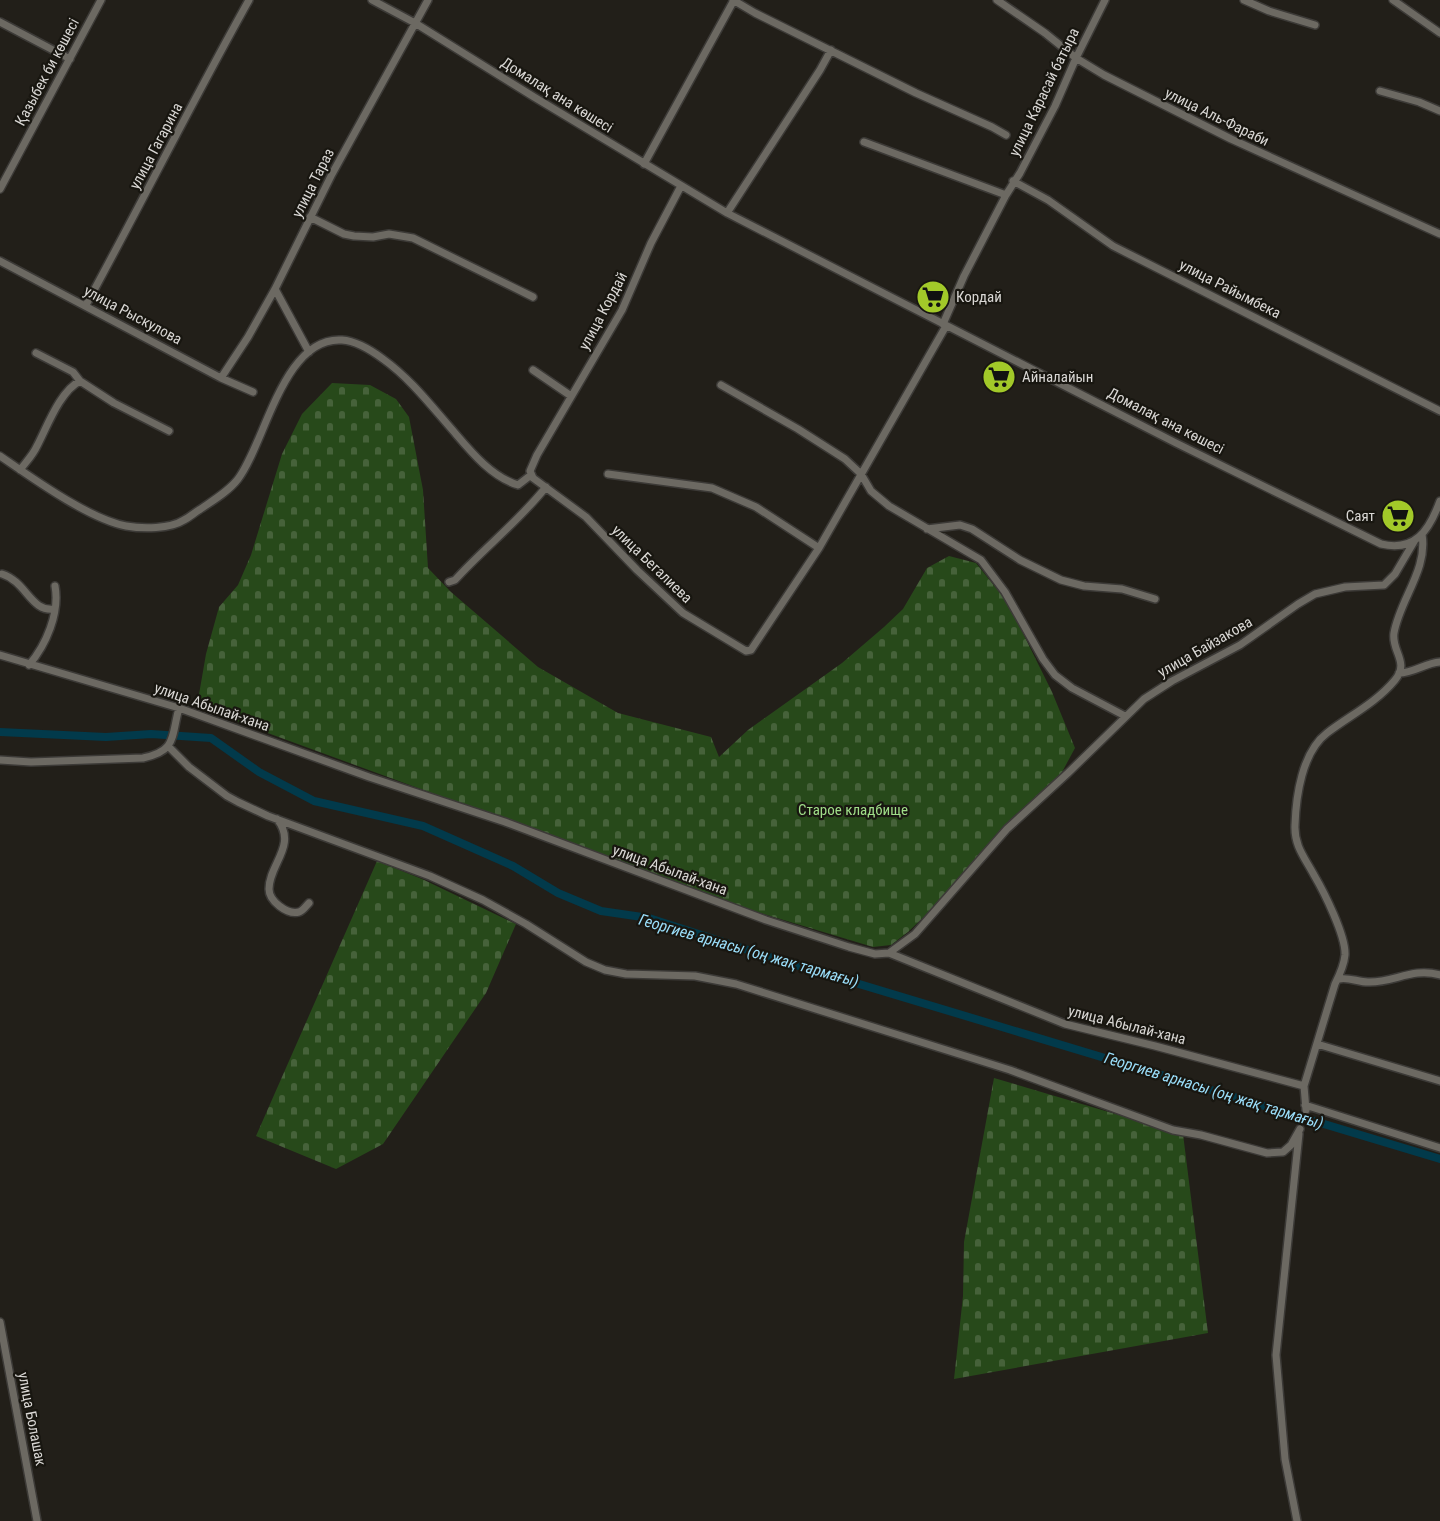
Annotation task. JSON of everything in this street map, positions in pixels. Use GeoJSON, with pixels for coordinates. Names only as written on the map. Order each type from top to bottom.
{"type":"FeatureCollection","features":[{"type":"Feature","properties":{"kind":"street","name":"Қазыбек би көшесі"},"geometry":{"type":"LineString","coordinates":[[0,189],[101,0]]}},
{"type":"Feature","properties":{"kind":"street","name":"улица Гагарина"},"geometry":{"type":"LineString","coordinates":[[86,305],[184,124],[205,78],[249,0]]}},
{"type":"Feature","properties":{"kind":"street","name":"Домалақ ана көшесі"},"geometry":{"type":"LineString","coordinates":[[372,0],[415,23],[727,213],[945,325],[1381,544],[1402,546],[1419,537]]}},
{"type":"Feature","properties":{"kind":"street","name":"улица Тараз"},"geometry":{"type":"LineString","coordinates":[[221,378],[248,337],[275,289],[310,217],[428,0]]}},
{"type":"Feature","properties":{"kind":"street"},"geometry":{"type":"LineString","coordinates":[[644,164],[734,0],[755,13],[916,93],[1006,135]]}},
{"type":"Feature","properties":{"kind":"street","name":"улица Аль-Фараби"},"geometry":{"type":"LineString","coordinates":[[997,0],[1045,33],[1076,58],[1104,75],[1231,139],[1440,234]]}},
{"type":"Feature","properties":{"kind":"street","name":"улица Карасай батыра"},"geometry":{"type":"LineString","coordinates":[[861,474],[945,325],[964,276],[1055,106],[1076,58],[1106,0]]}},
{"type":"Feature","properties":{"kind":"street"},"geometry":{"type":"LineString","coordinates":[[1244,0],[1315,26]]}},
{"type":"Feature","properties":{"kind":"street"},"geometry":{"type":"LineString","coordinates":[[1393,0],[1440,33]]}},
{"type":"Feature","properties":{"kind":"street"},"geometry":{"type":"LineString","coordinates":[[0,22],[70,59]]}},
{"type":"Feature","properties":{"kind":"street"},"geometry":{"type":"LineString","coordinates":[[727,213],[831,50]]}},
{"type":"Feature","properties":{"kind":"street"},"geometry":{"type":"LineString","coordinates":[[1380,91],[1419,102],[1440,111]]}},
{"type":"Feature","properties":{"kind":"street"},"geometry":{"type":"LineString","coordinates":[[864,142],[893,155],[919,162],[1006,195]]}},
{"type":"Feature","properties":{"kind":"street","name":"улица Райымбека"},"geometry":{"type":"LineString","coordinates":[[1013,181],[1048,200],[1113,246],[1440,411]]}},
{"type":"Feature","properties":{"kind":"street","name":"улица Кордай"},"geometry":{"type":"LineString","coordinates":[[530,473],[542,446],[622,310],[651,243],[681,186]]}},
{"type":"Feature","properties":{"kind":"street"},"geometry":{"type":"LineString","coordinates":[[310,217],[344,234],[373,237],[389,234],[413,238],[533,297]]}},
{"type":"Feature","properties":{"kind":"street","name":"улица Рыскулова"},"geometry":{"type":"LineString","coordinates":[[0,261],[221,378],[252,392]]}},
{"type":"Feature","properties":{"kind":"street"},"geometry":{"type":"LineString","coordinates":[[275,289],[309,352]]}},
{"type":"Feature","properties":{"kind":"street"},"geometry":{"type":"LineString","coordinates":[[0,456],[86,510],[126,526],[148,528],[183,521],[231,487],[238,479],[277,393],[292,370],[309,352],[333,341],[342,340],[375,353],[399,371],[486,466],[515,484],[524,481],[530,473]]}},
{"type":"Feature","properties":{"kind":"street"},"geometry":{"type":"LineString","coordinates":[[36,353],[73,372],[80,381],[107,398],[169,432]]}},
{"type":"Feature","properties":{"kind":"street"},"geometry":{"type":"LineString","coordinates":[[533,370],[571,396]]}},
{"type":"Feature","properties":{"kind":"street"},"geometry":{"type":"LineString","coordinates":[[20,470],[37,447],[50,419],[67,392],[80,381]]}},
{"type":"Feature","properties":{"kind":"street"},"geometry":{"type":"LineString","coordinates":[[721,385],[798,429],[844,459],[861,474],[871,491],[889,506],[981,560],[1005,592],[1042,659],[1055,675],[1072,688],[1125,716]]}},
{"type":"Feature","properties":{"kind":"street","name":"улица Бегалиева"},"geometry":{"type":"LineString","coordinates":[[530,473],[586,517],[636,570],[683,613],[749,652],[819,548],[861,474]]}},
{"type":"Feature","properties":{"kind":"street"},"geometry":{"type":"LineString","coordinates":[[608,474],[712,488],[756,507],[819,548]]}},
{"type":"Feature","properties":{"kind":"street"},"geometry":{"type":"LineString","coordinates":[[449,582],[455,580],[487,549],[546,487]]}},
{"type":"Feature","properties":{"kind":"street","name":"улица Байзакова"},"geometry":{"type":"LineString","coordinates":[[889,953],[915,934],[1007,829],[1125,716],[1153,693],[1240,645],[1298,603],[1315,594],[1345,586],[1384,585],[1395,574],[1436,511],[1440,501]]}},
{"type":"Feature","properties":{"kind":"street"},"geometry":{"type":"LineString","coordinates":[[927,529],[960,525],[972,529],[1020,560],[1061,580],[1084,586],[1122,589],[1155,600]]}},
{"type":"Feature","properties":{"kind":"street"},"geometry":{"type":"LineString","coordinates":[[1419,537],[1424,547],[1420,567],[1393,636],[1401,659],[1399,673],[1395,680],[1372,702],[1325,735],[1308,758],[1301,783],[1295,836],[1305,863],[1321,886],[1344,944],[1345,956],[1304,1086],[1306,1108],[1440,1148]]}},
{"type":"Feature","properties":{"kind":"street"},"geometry":{"type":"LineString","coordinates":[[2,574],[19,582],[34,602],[44,609],[56,609]]}},
{"type":"Feature","properties":{"kind":"street"},"geometry":{"type":"LineString","coordinates":[[29,665],[44,642],[56,609],[55,586]]}},
{"type":"Feature","properties":{"kind":"street","name":"улица Абылай-хана"},"geometry":{"type":"LineString","coordinates":[[0,655],[179,708],[369,777],[504,822],[766,920],[875,954],[889,953],[1065,1024],[1304,1086]]}},
{"type":"Feature","properties":{"kind":"street"},"geometry":{"type":"LineString","coordinates":[[1399,673],[1412,672],[1426,665],[1440,663]]}},
{"type":"Feature","properties":{"kind":"street"},"geometry":{"type":"LineString","coordinates":[[0,760],[31,762],[143,758],[160,754],[169,747],[179,708]]}},
{"type":"Feature","properties":{"kind":"street"},"geometry":{"type":"LineString","coordinates":[[169,747],[227,796],[277,819],[426,874],[483,900],[586,962],[605,970],[626,974],[695,976],[736,984],[1020,1073],[1173,1130],[1201,1134],[1267,1153],[1283,1152],[1291,1145],[1300,1129],[1276,1355],[1285,1459],[1297,1521]]}},
{"type":"Feature","properties":{"kind":"street"},"geometry":{"type":"LineString","coordinates":[[277,819],[284,830],[285,839],[270,882],[271,899],[285,910],[292,912],[303,910],[309,903]]}},
{"type":"Feature","properties":{"kind":"street"},"geometry":{"type":"LineString","coordinates":[[1339,979],[1367,982],[1416,973],[1440,975]]}},
{"type":"Feature","properties":{"kind":"street"},"geometry":{"type":"LineString","coordinates":[[1317,1044],[1440,1081]]}},
{"type":"Feature","properties":{"kind":"street","name":"улица Болашак"},"geometry":{"type":"LineString","coordinates":[[0,1322],[37,1521]]}},
{"type":"Feature","properties":{"kind":"green space","name":"Старое кладбище"},"geometry":{"type":"Polygon","coordinates":[[[332,383],[370,385],[396,399],[409,417],[423,490],[428,568],[451,592],[538,667],[618,713],[711,737],[719,757],[748,730],[842,663],[884,627],[903,609],[927,568],[949,556],[976,563],[1008,603],[1052,692],[1075,748],[1061,774],[1009,821],[933,908],[891,945],[873,947],[754,911],[202,709],[197,706],[206,654],[219,607],[238,585],[251,555],[282,454],[302,414],[332,383]]]}},
{"type":"Feature","properties":{"kind":"green space"},"geometry":{"type":"Polygon","coordinates":[[[377,861],[422,879],[516,924],[486,993],[383,1144],[336,1169],[256,1136],[377,861]]]}},
{"type":"Feature","properties":{"kind":"green space"},"geometry":{"type":"Polygon","coordinates":[[[994,1078],[1183,1134],[1208,1333],[954,1379],[963,1296],[964,1242],[994,1078]]]}},
{"type":"Feature","properties":{"kind":"waterway","name":"Георгиев арнасы (оң жақ тармағы)"},"geometry":{"type":"LineString","coordinates":[[0,732],[106,737],[151,734],[211,738],[259,772],[314,801],[423,826],[513,866],[558,893],[601,911],[649,918],[763,955],[1440,1159]]}},
{"type":"Feature","properties":{"kind":"place","name":"Кордай"},"geometry":{"type":"Point","coordinates":[933,297]}},
{"type":"Feature","properties":{"kind":"place","name":"Айналайын"},"geometry":{"type":"Point","coordinates":[999,377]}},
{"type":"Feature","properties":{"kind":"place","name":"Саят"},"geometry":{"type":"Point","coordinates":[1398,516]}}]}
